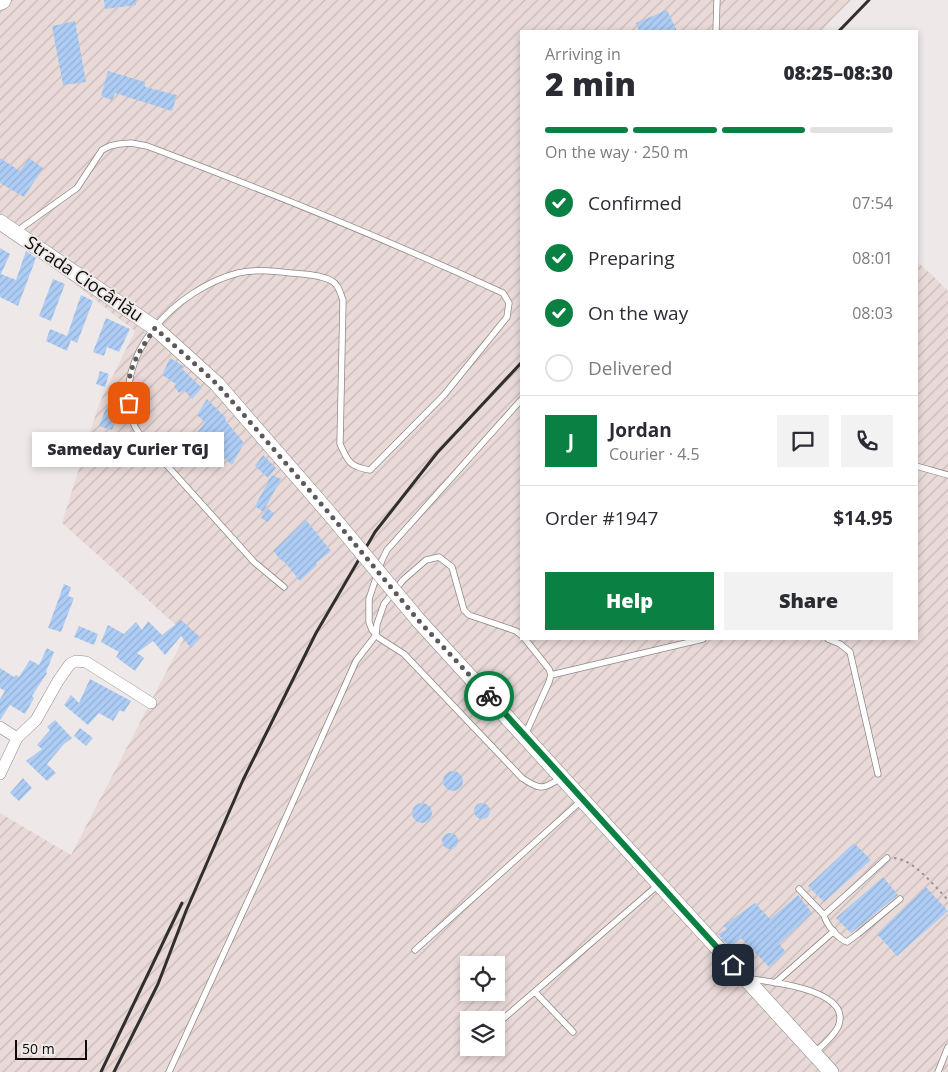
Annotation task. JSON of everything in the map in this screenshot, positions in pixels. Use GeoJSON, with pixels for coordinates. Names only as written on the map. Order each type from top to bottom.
{"type":"FeatureCollection","features":[{"type":"Feature","properties":{"kind":"main road","name":"Strada Ciocârlău"},"geometry":{"type":"LineString","coordinates":[[0,222],[155,328],[217,384],[329,513],[419,621],[584,799],[831,1072]]}},
{"type":"Feature","properties":{"kind":"street"},"geometry":{"type":"LineString","coordinates":[[0,774],[17,738],[36,720],[58,681],[70,664],[76,660],[86,662],[151,703]]}},
{"type":"Feature","properties":{"kind":"street"},"geometry":{"type":"LineString","coordinates":[[0,727],[17,738]]}},
{"type":"Feature","properties":{"kind":"lane"},"geometry":{"type":"LineString","coordinates":[[716,30],[717,0]]}},
{"type":"Feature","properties":{"kind":"lane"},"geometry":{"type":"LineString","coordinates":[[15,233],[76,188],[102,150],[110,146],[131,143],[146,146],[277,195],[421,255],[503,293],[508,303],[507,317],[444,395],[370,470],[357,468],[346,459],[340,444],[343,300],[337,284],[326,278],[306,274],[264,271],[239,273],[218,280],[185,298],[155,328],[141,348],[128,382],[133,424],[145,441],[254,562],[284,587]]}},
{"type":"Feature","properties":{"kind":"lane"},"geometry":{"type":"LineString","coordinates":[[520,401],[387,550],[369,599],[369,622],[372,630],[404,654],[522,778],[532,785],[541,788],[563,777]]}},
{"type":"Feature","properties":{"kind":"lane"},"geometry":{"type":"LineString","coordinates":[[918,467],[948,475]]}},
{"type":"Feature","properties":{"kind":"lane"},"geometry":{"type":"LineString","coordinates":[[169,1072],[266,864],[356,661],[376,634],[377,624],[384,604],[402,580],[426,560],[438,557],[452,567],[464,610],[469,615],[516,631],[520,634]]}},
{"type":"Feature","properties":{"kind":"lane"},"geometry":{"type":"LineString","coordinates":[[525,640],[549,669],[551,675],[550,682],[525,736]]}},
{"type":"Feature","properties":{"kind":"lane"},"geometry":{"type":"LineString","coordinates":[[551,675],[699,640]]}},
{"type":"Feature","properties":{"kind":"lane"},"geometry":{"type":"LineString","coordinates":[[830,640],[840,644],[850,652],[878,774]]}},
{"type":"Feature","properties":{"kind":"lane"},"geometry":{"type":"LineString","coordinates":[[415,950],[584,799]]}},
{"type":"Feature","properties":{"kind":"lane"},"geometry":{"type":"LineString","coordinates":[[824,915],[887,858]]}},
{"type":"Feature","properties":{"kind":"lane"},"geometry":{"type":"LineString","coordinates":[[505,1017],[659,884]]}},
{"type":"Feature","properties":{"kind":"lane"},"geometry":{"type":"LineString","coordinates":[[799,889],[824,915],[834,931],[843,940],[849,942],[900,899]]}},
{"type":"Feature","properties":{"kind":"lane"},"geometry":{"type":"LineString","coordinates":[[774,983],[834,931]]}},
{"type":"Feature","properties":{"kind":"lane"},"geometry":{"type":"LineString","coordinates":[[746,979],[813,991],[829,999],[838,1009],[838,1027],[814,1053]]}},
{"type":"Feature","properties":{"kind":"lane"},"geometry":{"type":"LineString","coordinates":[[535,992],[573,1032]]}},
{"type":"Feature","properties":{"kind":"lane"},"geometry":{"type":"LineString","coordinates":[[938,1072],[948,1047]]}},
{"type":"Feature","properties":{"kind":"path"},"geometry":{"type":"LineString","coordinates":[[887,858],[898,858],[915,868],[948,900]]}},
{"type":"Feature","properties":{"kind":"shaded area"},"geometry":{"type":"Polygon","coordinates":[[[0,0],[851,0],[822,30],[520,30],[520,640],[918,640],[918,263],[948,291],[948,1072],[0,1072],[0,813],[71,855],[186,634],[62,523],[99,404],[135,331],[49,264],[0,219],[0,0]]]}},
{"type":"Feature","properties":{"kind":"building"},"geometry":{"type":"Polygon","coordinates":[[[104,0],[136,0],[136,5],[105,9],[104,0]]]}},
{"type":"Feature","properties":{"kind":"building"},"geometry":{"type":"Polygon","coordinates":[[[667,10],[677,30],[639,30],[636,23],[667,10]]]}},
{"type":"Feature","properties":{"kind":"building"},"geometry":{"type":"Polygon","coordinates":[[[75,21],[86,82],[63,85],[52,26],[75,21]]]}},
{"type":"Feature","properties":{"kind":"building"},"geometry":{"type":"Polygon","coordinates":[[[108,71],[145,82],[145,87],[177,95],[172,111],[115,93],[112,100],[101,96],[108,71]]]}},
{"type":"Feature","properties":{"kind":"building"},"geometry":{"type":"Polygon","coordinates":[[[0,158],[20,171],[29,158],[43,168],[24,197],[0,183],[0,158]]]}},
{"type":"Feature","properties":{"kind":"building"},"geometry":{"type":"Polygon","coordinates":[[[0,248],[10,254],[1,274],[16,280],[26,251],[36,258],[18,306],[0,297],[0,248]]]}},
{"type":"Feature","properties":{"kind":"building"},"geometry":{"type":"Polygon","coordinates":[[[53,279],[65,284],[51,321],[39,316],[53,279]]]}},
{"type":"Feature","properties":{"kind":"building"},"geometry":{"type":"Polygon","coordinates":[[[81,295],[93,301],[77,343],[71,340],[67,351],[46,341],[50,329],[67,336],[81,295]]]}},
{"type":"Feature","properties":{"kind":"building"},"geometry":{"type":"Polygon","coordinates":[[[106,318],[130,329],[119,352],[107,347],[104,356],[93,352],[106,318]]]}},
{"type":"Feature","properties":{"kind":"building"},"geometry":{"type":"Polygon","coordinates":[[[170,358],[183,366],[182,369],[202,388],[192,399],[184,390],[179,393],[174,386],[176,384],[162,375],[170,358]]]}},
{"type":"Feature","properties":{"kind":"building"},"geometry":{"type":"Polygon","coordinates":[[[100,371],[109,374],[105,387],[96,384],[100,371]]]}},
{"type":"Feature","properties":{"kind":"building"},"geometry":{"type":"Polygon","coordinates":[[[111,396],[123,400],[112,430],[99,426],[111,396]]]}},
{"type":"Feature","properties":{"kind":"building"},"geometry":{"type":"Polygon","coordinates":[[[207,399],[226,418],[225,420],[244,443],[232,465],[196,434],[205,422],[197,415],[207,399]]]}},
{"type":"Feature","properties":{"kind":"building"},"geometry":{"type":"Polygon","coordinates":[[[263,455],[276,468],[268,478],[255,466],[263,455]]]}},
{"type":"Feature","properties":{"kind":"building"},"geometry":{"type":"Polygon","coordinates":[[[272,475],[281,479],[263,512],[255,506],[272,475]]]}},
{"type":"Feature","properties":{"kind":"building"},"geometry":{"type":"Polygon","coordinates":[[[267,508],[274,513],[268,522],[261,518],[267,508]]]}},
{"type":"Feature","properties":{"kind":"building"},"geometry":{"type":"Polygon","coordinates":[[[306,520],[331,551],[316,563],[317,565],[300,581],[273,551],[306,520]]]}},
{"type":"Feature","properties":{"kind":"building"},"geometry":{"type":"Polygon","coordinates":[[[64,584],[71,587],[68,596],[74,598],[61,632],[48,628],[64,584]]]}},
{"type":"Feature","properties":{"kind":"building"},"geometry":{"type":"Polygon","coordinates":[[[181,620],[200,637],[191,648],[181,636],[165,655],[153,641],[137,653],[144,658],[135,671],[116,657],[119,652],[101,642],[108,625],[124,634],[136,622],[142,630],[148,621],[162,635],[181,620]]]}},
{"type":"Feature","properties":{"kind":"building"},"geometry":{"type":"Polygon","coordinates":[[[79,626],[98,634],[94,645],[74,637],[79,626]]]}},
{"type":"Feature","properties":{"kind":"building"},"geometry":{"type":"Polygon","coordinates":[[[47,648],[54,652],[47,673],[32,696],[34,698],[25,714],[10,705],[0,720],[0,699],[5,691],[0,688],[0,668],[14,677],[16,675],[19,677],[30,660],[39,665],[47,648]]]}},
{"type":"Feature","properties":{"kind":"building"},"geometry":{"type":"Polygon","coordinates":[[[90,679],[131,701],[124,712],[120,710],[113,721],[99,713],[88,725],[64,705],[71,695],[79,703],[90,679]]]}},
{"type":"Feature","properties":{"kind":"building"},"geometry":{"type":"Polygon","coordinates":[[[55,720],[72,738],[64,744],[47,764],[56,773],[47,781],[26,761],[42,749],[37,745],[50,730],[47,727],[55,720]]]}},
{"type":"Feature","properties":{"kind":"building"},"geometry":{"type":"Polygon","coordinates":[[[80,728],[93,738],[86,746],[74,736],[80,728]]]}},
{"type":"Feature","properties":{"kind":"building"},"geometry":{"type":"Polygon","coordinates":[[[453,771],[460,774],[463,781],[460,788],[453,791],[446,788],[443,781],[446,774],[453,771]]]}},
{"type":"Feature","properties":{"kind":"building"},"geometry":{"type":"Polygon","coordinates":[[[23,778],[32,788],[19,801],[10,793],[23,778]]]}},
{"type":"Feature","properties":{"kind":"building"},"geometry":{"type":"Polygon","coordinates":[[[422,803],[429,806],[432,813],[429,820],[422,823],[415,820],[412,813],[415,806],[422,803]]]}},
{"type":"Feature","properties":{"kind":"building"},"geometry":{"type":"Polygon","coordinates":[[[482,803],[490,811],[482,819],[474,811],[482,803]]]}},
{"type":"Feature","properties":{"kind":"building"},"geometry":{"type":"Polygon","coordinates":[[[450,833],[458,841],[450,849],[442,841],[450,833]]]}},
{"type":"Feature","properties":{"kind":"building"},"geometry":{"type":"Polygon","coordinates":[[[854,843],[871,860],[824,902],[808,886],[854,843]]]}},
{"type":"Feature","properties":{"kind":"building"},"geometry":{"type":"Polygon","coordinates":[[[883,877],[898,895],[851,933],[836,918],[883,877]]]}},
{"type":"Feature","properties":{"kind":"building"},"geometry":{"type":"Polygon","coordinates":[[[926,887],[948,911],[897,956],[877,934],[926,887]]]}},
{"type":"Feature","properties":{"kind":"building"},"geometry":{"type":"Polygon","coordinates":[[[798,895],[812,913],[779,944],[786,952],[769,967],[741,938],[730,948],[718,934],[727,929],[723,926],[755,903],[770,919],[798,895]]]}},
{"type":"Feature","properties":{"kind":"railway"},"geometry":{"type":"LineString","coordinates":[[840,30],[869,0]]}},
{"type":"Feature","properties":{"kind":"railway"},"geometry":{"type":"LineString","coordinates":[[114,1072],[158,984],[186,911],[243,780],[316,633],[375,532],[437,453],[520,364]]}},
{"type":"Feature","properties":{"kind":"railway"},"geometry":{"type":"LineString","coordinates":[[101,1072],[182,903]]}},
{"type":"Feature","properties":{"kind":"way so far"},"geometry":{"type":"LineString","coordinates":[[129,403],[128,382],[133,367],[141,348],[155,328],[217,384],[329,513],[419,621],[489,696]]}},
{"type":"Feature","properties":{"kind":"place","name":"Sameday Curier TGJ"},"geometry":{"type":"Point","coordinates":[129,403]}},
{"type":"Feature","properties":{"kind":"route"},"geometry":{"type":"LineString","coordinates":[[489,696],[733,965]]}}]}
